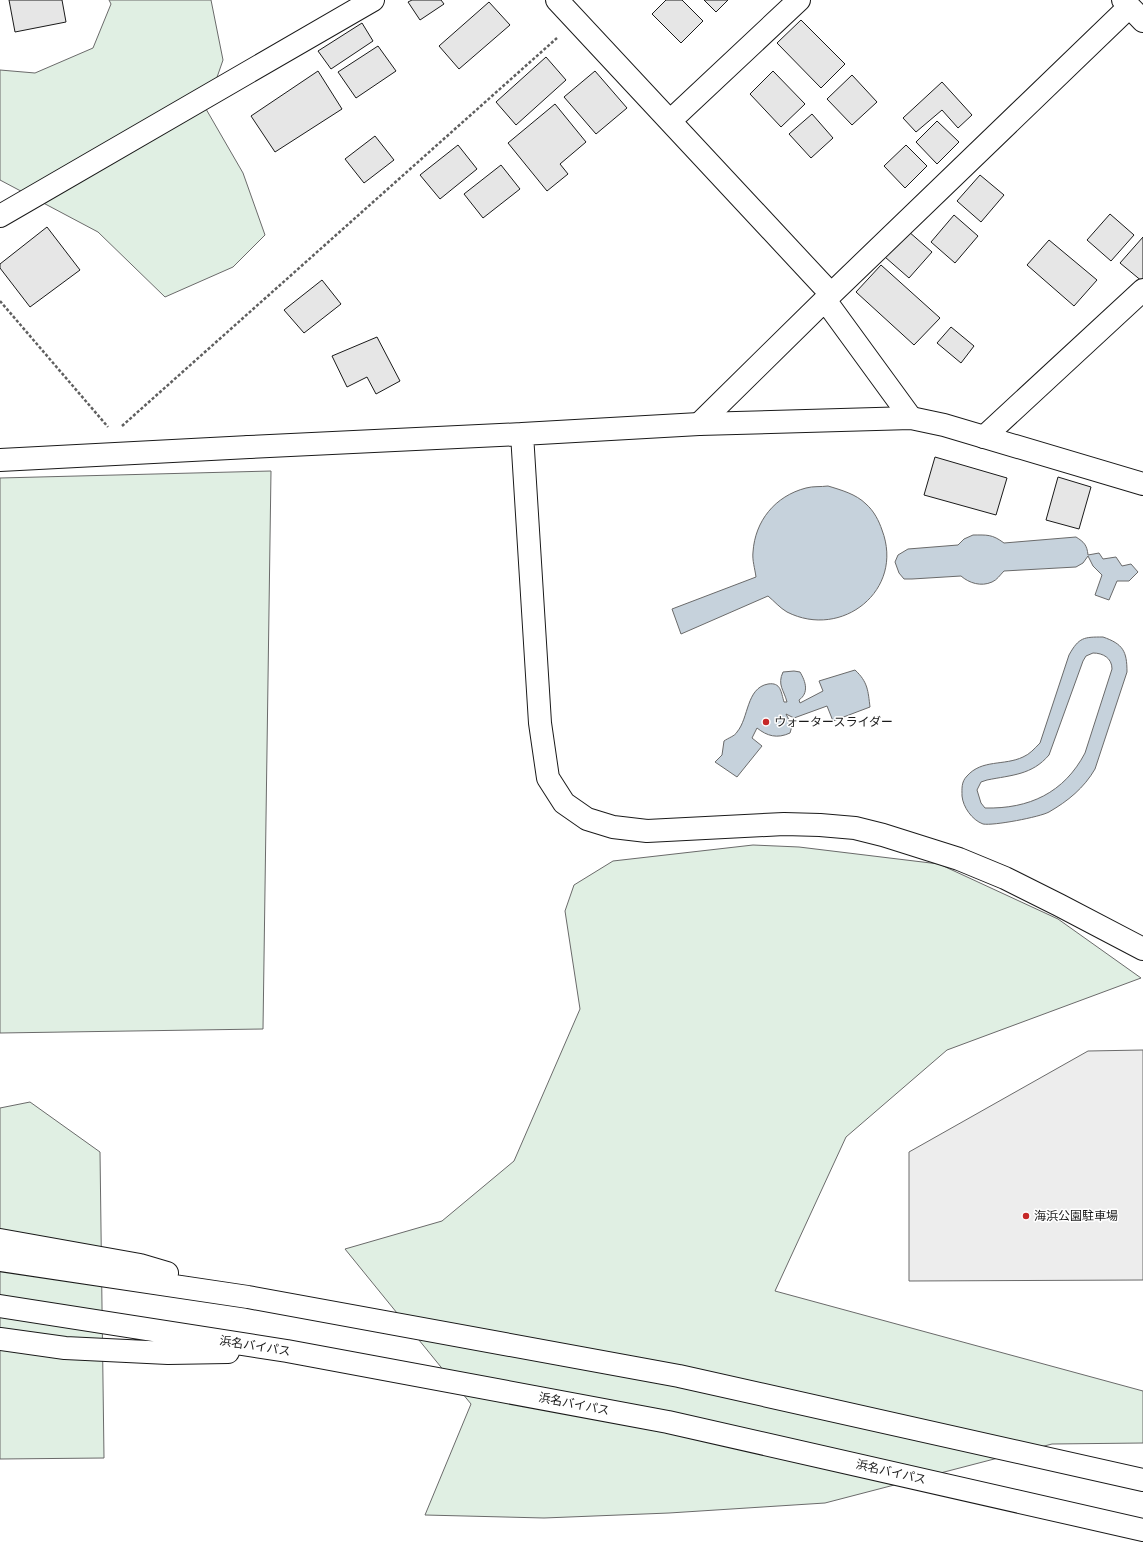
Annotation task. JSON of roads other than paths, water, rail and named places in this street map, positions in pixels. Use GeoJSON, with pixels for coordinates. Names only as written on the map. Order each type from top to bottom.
{"type":"FeatureCollection","features":[{"type":"Feature","properties":{"kind":"main road"},"geometry":{"type":"LineString","coordinates":[[0,216],[373,0]]}},
{"type":"Feature","properties":{"kind":"main road"},"geometry":{"type":"LineString","coordinates":[[557,0],[670,121],[828,297],[911,418]]}},
{"type":"Feature","properties":{"kind":"main road"},"geometry":{"type":"LineString","coordinates":[[670,121],[799,0]]}},
{"type":"Feature","properties":{"kind":"main road"},"geometry":{"type":"LineString","coordinates":[[699,424],[828,297],[1132,9]]}},
{"type":"Feature","properties":{"kind":"main road"},"geometry":{"type":"LineString","coordinates":[[984,437],[1143,290]]}},
{"type":"Feature","properties":{"kind":"main road"},"geometry":{"type":"LineString","coordinates":[[0,460],[115,444],[249,447],[699,424],[911,418],[944,425],[1143,484]]}},
{"type":"Feature","properties":{"kind":"main road"},"geometry":{"type":"LineString","coordinates":[[522,434],[541,735],[548,778],[564,803],[587,819],[613,827],[647,831],[784,824],[855,828],[883,835],[959,859],[1005,878],[1143,949]]}},
{"type":"Feature","properties":{"kind":"main road"},"geometry":{"type":"LineString","coordinates":[[0,1240],[140,1265],[248,1297]]}},
{"type":"Feature","properties":{"kind":"main road"},"geometry":{"type":"LineString","coordinates":[[0,1260],[248,1297],[679,1376],[1143,1480]]}},
{"type":"Feature","properties":{"kind":"main road","name":"浜名バイパス"},"geometry":{"type":"LineString","coordinates":[[0,1306],[287,1351],[668,1422],[1143,1530]]}},
{"type":"Feature","properties":{"kind":"main road"},"geometry":{"type":"LineString","coordinates":[[0,1339],[65,1348],[160,1352],[287,1351]]}},
{"type":"Feature","properties":{"kind":"place","name":"ウォータースライダー"},"geometry":{"type":"Point","coordinates":[766,722]}},
{"type":"Feature","properties":{"kind":"place","name":"海浜公園駐車場"},"geometry":{"type":"Point","coordinates":[1026,1216]}}]}
